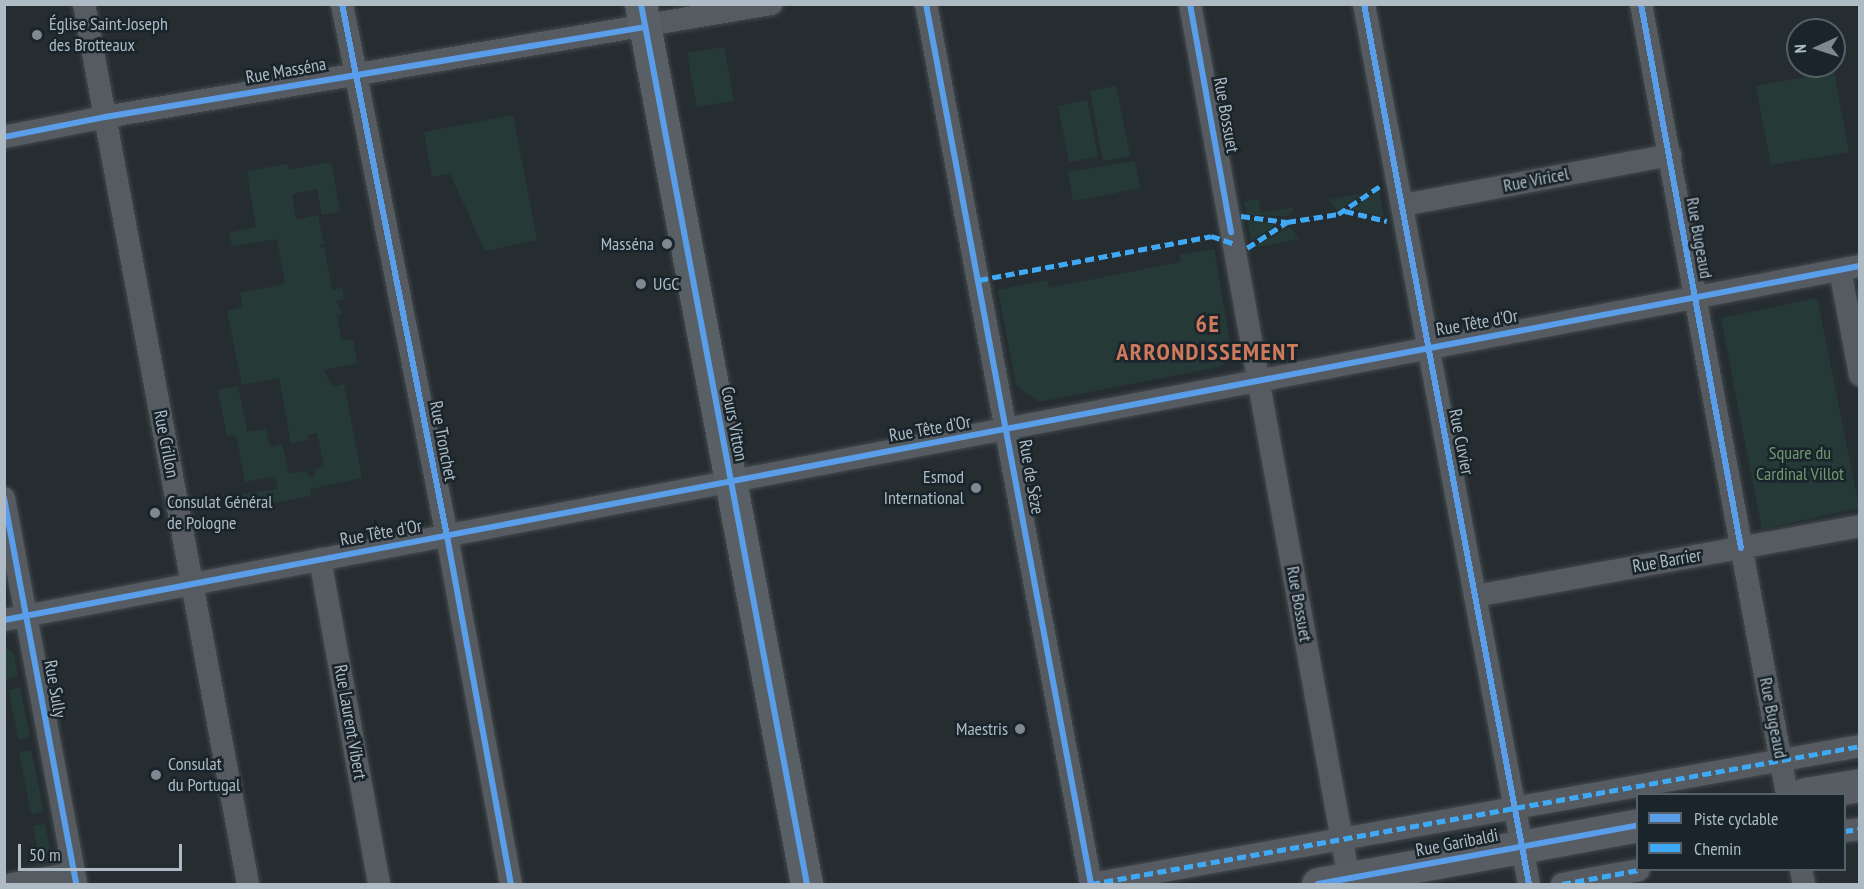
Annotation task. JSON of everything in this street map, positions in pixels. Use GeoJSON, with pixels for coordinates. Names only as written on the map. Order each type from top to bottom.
{"type":"FeatureCollection","features":[{"type":"Feature","properties":{"kind":"main road","name":"Cours Vitton"},"geometry":{"type":"LineString","coordinates":[[643,16],[807,885]]}},
{"type":"Feature","properties":{"kind":"main road"},"geometry":{"type":"LineString","coordinates":[[1815,793],[1860,784]]}},
{"type":"Feature","properties":{"kind":"main road","name":"Rue Garibaldi"},"geometry":{"type":"LineString","coordinates":[[1339,883],[1636,825]]}},
{"type":"Feature","properties":{"kind":"street","name":"Rue Crillon"},"geometry":{"type":"LineString","coordinates":[[84,4],[248,885]]}},
{"type":"Feature","properties":{"kind":"street","name":"Rue Tronchet"},"geometry":{"type":"LineString","coordinates":[[342,4],[447,536],[511,885]]}},
{"type":"Feature","properties":{"kind":"street","name":"Rue Masséna"},"geometry":{"type":"LineString","coordinates":[[4,137],[105,117],[355,75],[643,16],[771,4]]}},
{"type":"Feature","properties":{"kind":"street","name":"Rue de Sèze"},"geometry":{"type":"LineString","coordinates":[[926,4],[1091,884]]}},
{"type":"Feature","properties":{"kind":"street","name":"Rue Bossuet"},"geometry":{"type":"LineString","coordinates":[[1190,4],[1342,839],[1339,883]]}},
{"type":"Feature","properties":{"kind":"street","name":"Rue Cuvier"},"geometry":{"type":"LineString","coordinates":[[1364,4],[1529,885]]}},
{"type":"Feature","properties":{"kind":"street","name":"Rue Bugeaud"},"geometry":{"type":"LineString","coordinates":[[1641,4],[1787,793]]}},
{"type":"Feature","properties":{"kind":"street","name":"Rue Viricel"},"geometry":{"type":"LineString","coordinates":[[1403,205],[1670,155]]}},
{"type":"Feature","properties":{"kind":"street","name":"Rue Tête d'Or"},"geometry":{"type":"LineString","coordinates":[[4,620],[730,480],[1007,431],[1850,268]]}},
{"type":"Feature","properties":{"kind":"street"},"geometry":{"type":"LineString","coordinates":[[1850,268],[1860,375]]}},
{"type":"Feature","properties":{"kind":"street","name":"Rue Sully"},"geometry":{"type":"LineString","coordinates":[[4,498],[74,879]]}},
{"type":"Feature","properties":{"kind":"street","name":"Rue Barrier"},"geometry":{"type":"LineString","coordinates":[[1475,597],[1860,526]]}},
{"type":"Feature","properties":{"kind":"street","name":"Rue Laurent Vibert"},"geometry":{"type":"LineString","coordinates":[[320,559],[379,885]]}},
{"type":"Feature","properties":{"kind":"street","name":"Rue Garibaldi"},"geometry":{"type":"LineString","coordinates":[[1091,884],[1860,746]]}},
{"type":"Feature","properties":{"kind":"street"},"geometry":{"type":"LineString","coordinates":[[1562,885],[1636,871]]}},
{"type":"Feature","properties":{"kind":"street"},"geometry":{"type":"LineString","coordinates":[[12,885],[74,879]]}},
{"type":"Feature","properties":{"kind":"green space"},"geometry":{"type":"Polygon","coordinates":[[[724,47],[734,101],[697,107],[687,53],[724,47]]]}},
{"type":"Feature","properties":{"kind":"green space"},"geometry":{"type":"Polygon","coordinates":[[[1801,78],[1835,78],[1849,152],[1771,165],[1756,86],[1801,78]]]}},
{"type":"Feature","properties":{"kind":"green space"},"geometry":{"type":"Polygon","coordinates":[[[1116,86],[1130,156],[1103,161],[1090,91],[1116,86]]]}},
{"type":"Feature","properties":{"kind":"green space"},"geometry":{"type":"Polygon","coordinates":[[[1087,100],[1098,157],[1069,162],[1058,106],[1087,100]]]}},
{"type":"Feature","properties":{"kind":"green space"},"geometry":{"type":"Polygon","coordinates":[[[513,115],[537,240],[485,251],[450,173],[432,177],[424,132],[513,115]]]}},
{"type":"Feature","properties":{"kind":"green space"},"geometry":{"type":"Polygon","coordinates":[[[1135,161],[1140,188],[1073,201],[1068,172],[1135,161]]]}},
{"type":"Feature","properties":{"kind":"green space"},"geometry":{"type":"Polygon","coordinates":[[[331,162],[340,211],[322,215],[317,189],[292,194],[296,220],[318,215],[324,244],[320,244],[320,248],[324,247],[332,290],[342,288],[344,299],[336,301],[342,314],[337,316],[341,340],[353,340],[357,363],[323,370],[333,387],[344,384],[362,478],[310,489],[311,496],[267,504],[266,502],[254,506],[252,498],[238,499],[238,495],[278,489],[275,476],[245,482],[236,435],[227,436],[218,390],[238,386],[247,432],[266,429],[270,447],[282,444],[289,474],[307,471],[308,477],[315,476],[315,469],[324,467],[317,433],[307,435],[308,440],[291,443],[279,378],[242,385],[227,311],[243,307],[240,293],[285,284],[277,239],[232,246],[229,233],[256,227],[247,171],[288,164],[289,170],[331,162]]]}},
{"type":"Feature","properties":{"kind":"green space"},"geometry":{"type":"Polygon","coordinates":[[[1379,190],[1384,217],[1352,209],[1379,190]]]}},
{"type":"Feature","properties":{"kind":"green space"},"geometry":{"type":"Polygon","coordinates":[[[1363,193],[1338,211],[1329,200],[1363,193]]]}},
{"type":"Feature","properties":{"kind":"green space"},"geometry":{"type":"Polygon","coordinates":[[[1258,199],[1261,213],[1295,207],[1288,216],[1247,215],[1244,202],[1258,199]]]}},
{"type":"Feature","properties":{"kind":"green space"},"geometry":{"type":"Polygon","coordinates":[[[1248,220],[1276,225],[1251,241],[1248,220]]]}},
{"type":"Feature","properties":{"kind":"green space"},"geometry":{"type":"Polygon","coordinates":[[[1290,227],[1299,239],[1252,248],[1290,227]]]}},
{"type":"Feature","properties":{"kind":"green space"},"geometry":{"type":"Polygon","coordinates":[[[1214,249],[1231,350],[1222,366],[1039,402],[1016,385],[998,290],[1047,280],[1049,288],[1181,262],[1180,255],[1214,249]]]}},
{"type":"Feature","properties":{"kind":"green space","name":"Square du Cardinal Villot"},"geometry":{"type":"Polygon","coordinates":[[[1817,298],[1859,508],[1762,529],[1721,318],[1817,298]]]}},
{"type":"Feature","properties":{"kind":"green space"},"geometry":{"type":"Polygon","coordinates":[[[5,647],[14,654],[18,676],[5,680],[5,647]]]}},
{"type":"Feature","properties":{"kind":"green space"},"geometry":{"type":"Polygon","coordinates":[[[20,687],[30,737],[18,740],[9,690],[20,687]]]}},
{"type":"Feature","properties":{"kind":"green space"},"geometry":{"type":"Polygon","coordinates":[[[31,750],[44,811],[31,814],[19,752],[31,750]]]}},
{"type":"Feature","properties":{"kind":"green space"},"geometry":{"type":"Polygon","coordinates":[[[45,824],[50,847],[40,862],[33,826],[45,824]]]}},
{"type":"Feature","properties":{"kind":"marked path"},"geometry":{"type":"LineString","coordinates":[[1247,248],[1287,222],[1338,214],[1380,186]]}},
{"type":"Feature","properties":{"kind":"marked path"},"geometry":{"type":"LineString","coordinates":[[1345,211],[1387,221]]}},
{"type":"Feature","properties":{"kind":"marked path"},"geometry":{"type":"LineString","coordinates":[[1241,216],[1287,222]]}},
{"type":"Feature","properties":{"kind":"marked path"},"geometry":{"type":"LineString","coordinates":[[979,280],[1211,236],[1233,243]]}},
{"type":"Feature","properties":{"kind":"marked path"},"geometry":{"type":"LineString","coordinates":[[1091,884],[1860,746]]}},
{"type":"Feature","properties":{"kind":"marked path"},"geometry":{"type":"LineString","coordinates":[[1846,831],[1860,829]]}},
{"type":"Feature","properties":{"kind":"marked path"},"geometry":{"type":"LineString","coordinates":[[1562,884],[1636,871]]}},
{"type":"Feature","properties":{"kind":"cycle path"},"geometry":{"type":"LineString","coordinates":[[342,4],[447,536],[511,884]]}},
{"type":"Feature","properties":{"kind":"cycle path"},"geometry":{"type":"LineString","coordinates":[[641,4],[807,884]]}},
{"type":"Feature","properties":{"kind":"cycle path"},"geometry":{"type":"LineString","coordinates":[[926,4],[1091,884]]}},
{"type":"Feature","properties":{"kind":"cycle path"},"geometry":{"type":"LineString","coordinates":[[1190,4],[1231,232]]}},
{"type":"Feature","properties":{"kind":"cycle path"},"geometry":{"type":"LineString","coordinates":[[1364,4],[1529,884]]}},
{"type":"Feature","properties":{"kind":"cycle path"},"geometry":{"type":"LineString","coordinates":[[1641,4],[1741,548]]}},
{"type":"Feature","properties":{"kind":"cycle path"},"geometry":{"type":"LineString","coordinates":[[4,137],[105,117],[645,27]]}},
{"type":"Feature","properties":{"kind":"cycle path"},"geometry":{"type":"LineString","coordinates":[[4,620],[1860,266]]}},
{"type":"Feature","properties":{"kind":"cycle path"},"geometry":{"type":"LineString","coordinates":[[4,498],[76,884]]}},
{"type":"Feature","properties":{"kind":"cycle path"},"geometry":{"type":"LineString","coordinates":[[1318,884],[1636,825]]}},
{"type":"Feature","properties":{"kind":"place","name":"Église Saint-Joseph des Brotteaux"},"geometry":{"type":"Point","coordinates":[37,35]}},
{"type":"Feature","properties":{"kind":"place","name":"Masséna"},"geometry":{"type":"Point","coordinates":[667,244]}},
{"type":"Feature","properties":{"kind":"place","name":"UGC"},"geometry":{"type":"Point","coordinates":[641,284]}},
{"type":"Feature","properties":{"kind":"place","name":"Esmod International"},"geometry":{"type":"Point","coordinates":[976,488]}},
{"type":"Feature","properties":{"kind":"place","name":"Consulat Général de Pologne"},"geometry":{"type":"Point","coordinates":[155,513]}},
{"type":"Feature","properties":{"kind":"place","name":"Maestris"},"geometry":{"type":"Point","coordinates":[1020,729]}},
{"type":"Feature","properties":{"kind":"place","name":"Consulat du Portugal"},"geometry":{"type":"Point","coordinates":[156,775]}},
{"type":"Feature","properties":{"kind":"district","name":"6E ARRONDISSEMENT"},"geometry":{"type":"Point","coordinates":[1208,338]}}]}
